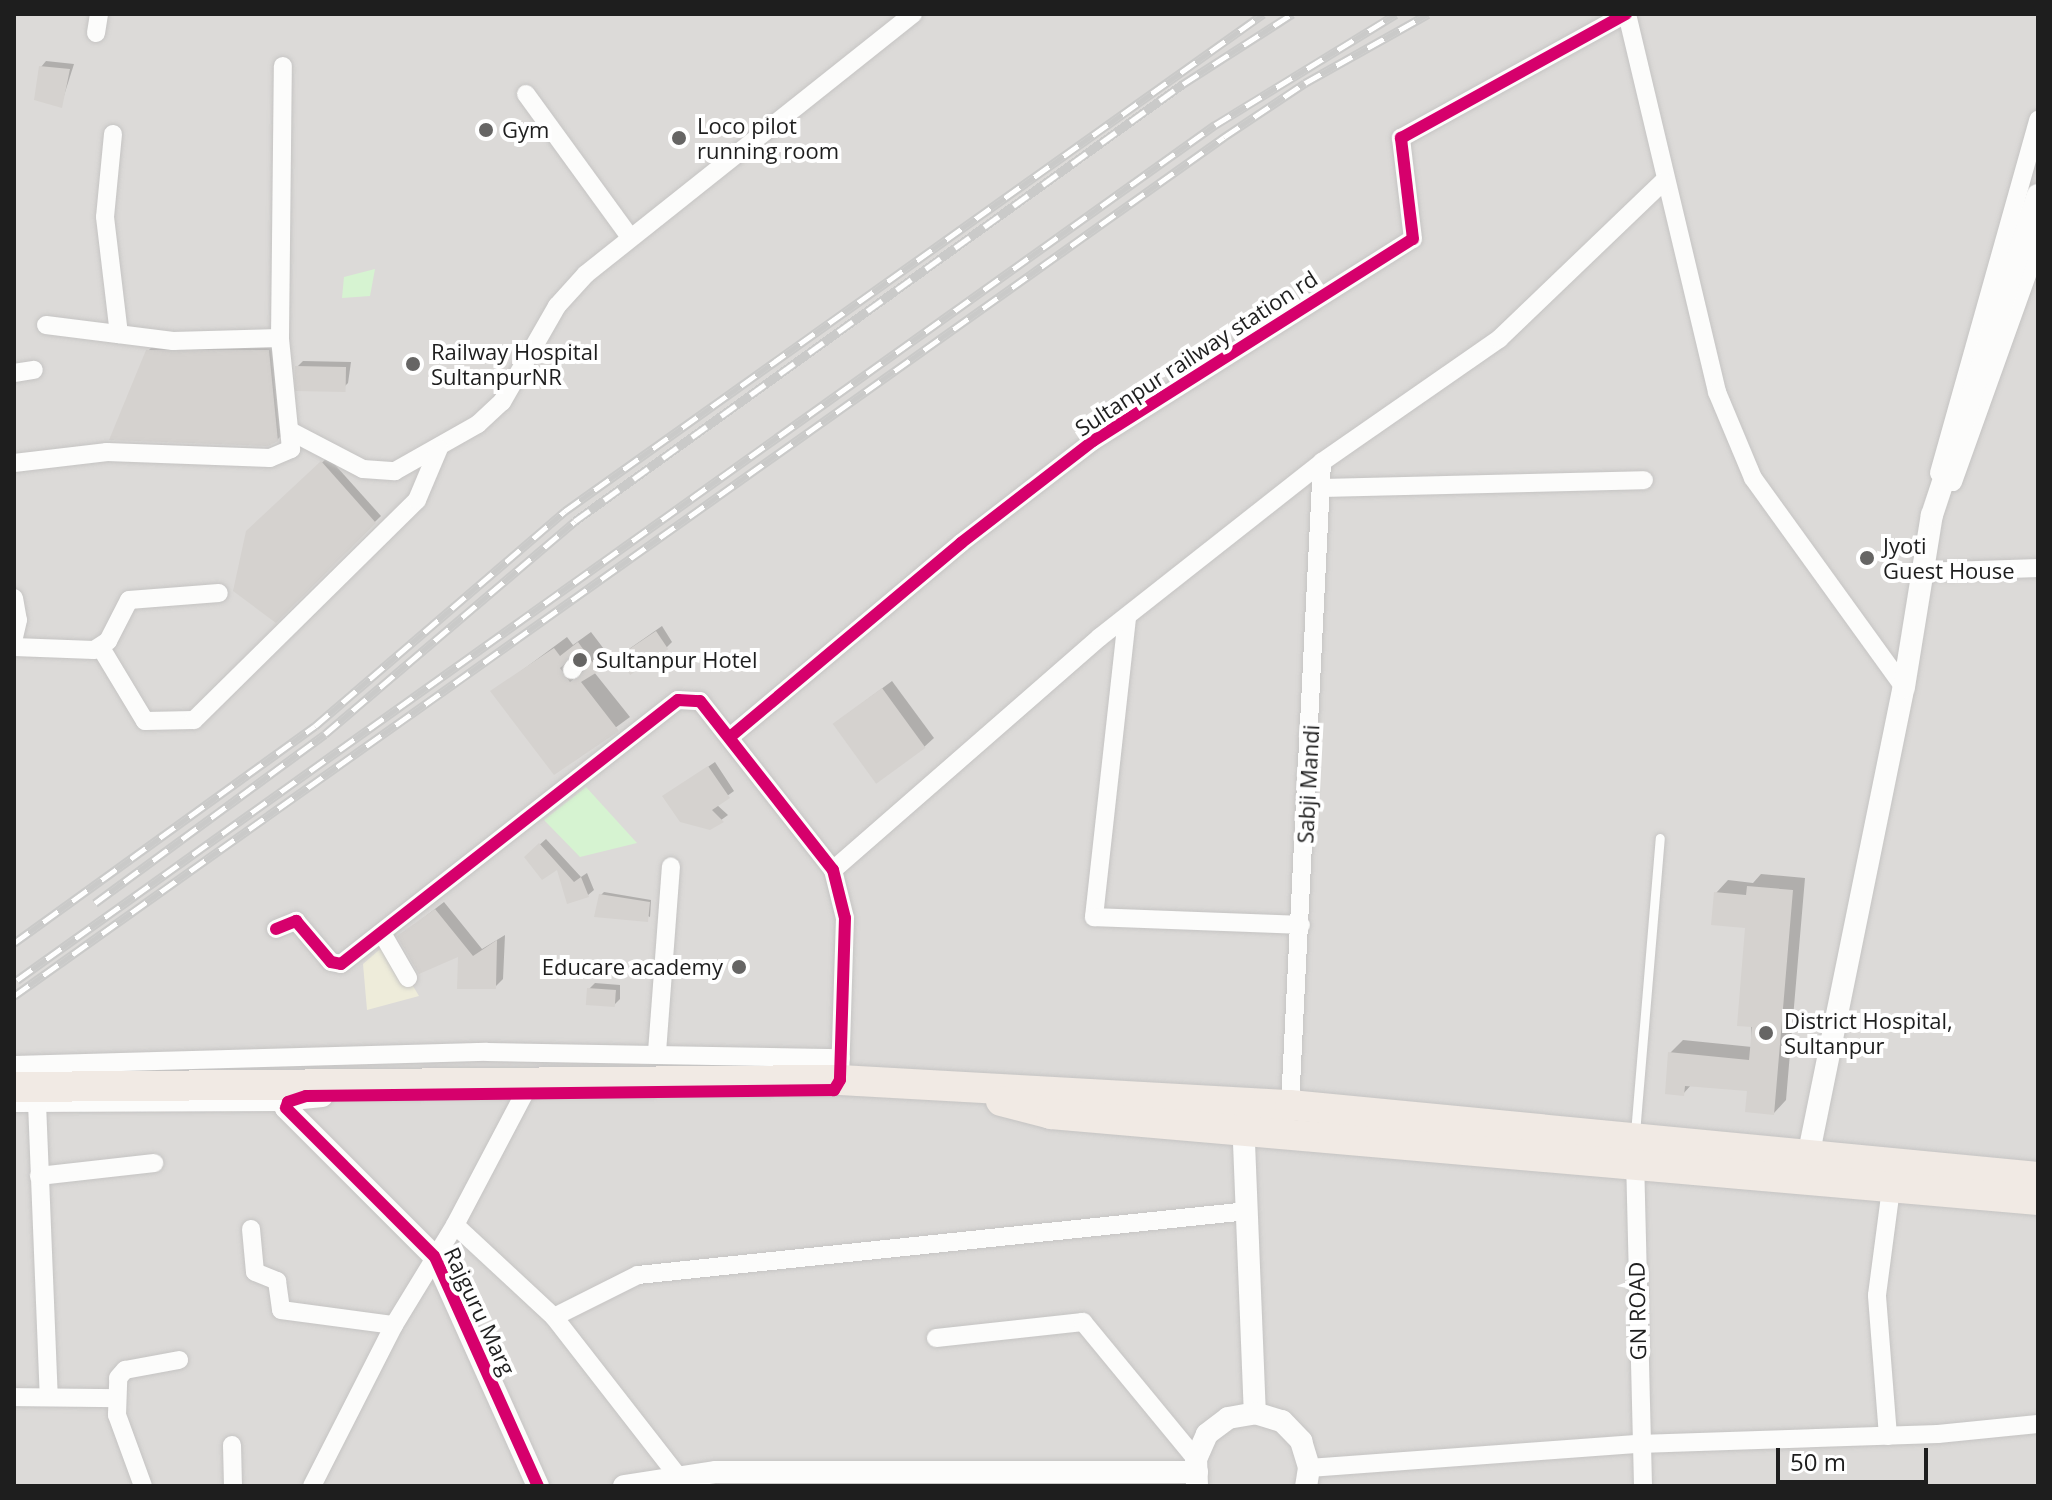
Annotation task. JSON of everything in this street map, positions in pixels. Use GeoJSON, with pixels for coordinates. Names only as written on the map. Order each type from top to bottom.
{"type":"FeatureCollection","features":[{"type":"Feature","properties":{"kind":"main road"},"geometry":{"type":"LineString","coordinates":[[26,1095],[835,1072],[957,1089],[1242,1117],[1635,1150],[1808,1157],[1892,1178],[2038,1177]]}},
{"type":"Feature","properties":{"kind":"main road"},"geometry":{"type":"LineString","coordinates":[[1242,1117],[1290,1105],[1635,1150],[1892,1178],[2038,1200]]}},
{"type":"Feature","properties":{"kind":"street"},"geometry":{"type":"LineString","coordinates":[[292,432],[376,472],[395,471],[439,448],[502,402],[557,306],[630,237],[913,14]]}},
{"type":"Feature","properties":{"kind":"street"},"geometry":{"type":"LineString","coordinates":[[1627,14],[1664,181],[1717,392],[1753,478],[1904,687]]}},
{"type":"Feature","properties":{"kind":"street","name":"Sultanpur railway station rd"},"geometry":{"type":"LineString","coordinates":[[730,737],[961,543],[1093,441],[1413,239],[1401,138],[1627,14]]}},
{"type":"Feature","properties":{"kind":"street"},"geometry":{"type":"LineString","coordinates":[[14,463],[107,452],[282,456],[291,449],[292,432],[280,338],[283,66]]}},
{"type":"Feature","properties":{"kind":"street"},"geometry":{"type":"LineString","coordinates":[[526,94],[630,237]]}},
{"type":"Feature","properties":{"kind":"street"},"geometry":{"type":"LineString","coordinates":[[1808,1157],[1904,687],[1919,572],[1943,445],[2038,120]]}},
{"type":"Feature","properties":{"kind":"street"},"geometry":{"type":"LineString","coordinates":[[113,134],[105,217],[119,334]]}},
{"type":"Feature","properties":{"kind":"street"},"geometry":{"type":"LineString","coordinates":[[833,870],[1127,618],[1322,462],[1499,339],[1664,181]]}},
{"type":"Feature","properties":{"kind":"street"},"geometry":{"type":"LineString","coordinates":[[1932,515],[2038,195]]}},
{"type":"Feature","properties":{"kind":"street"},"geometry":{"type":"LineString","coordinates":[[1932,515],[1956,476],[2038,244]]}},
{"type":"Feature","properties":{"kind":"street"},"geometry":{"type":"LineString","coordinates":[[46,325],[190,342],[280,338]]}},
{"type":"Feature","properties":{"kind":"street"},"geometry":{"type":"LineString","coordinates":[[14,373],[34,370]]}},
{"type":"Feature","properties":{"kind":"street"},"geometry":{"type":"LineString","coordinates":[[101,648],[145,721],[194,720],[417,500],[439,448]]}},
{"type":"Feature","properties":{"kind":"street","name":"Sabji Mandi"},"geometry":{"type":"LineString","coordinates":[[1290,1105],[1322,462]]}},
{"type":"Feature","properties":{"kind":"street"},"geometry":{"type":"LineString","coordinates":[[1321,488],[1644,480]]}},
{"type":"Feature","properties":{"kind":"street"},"geometry":{"type":"LineString","coordinates":[[1919,572],[2038,568]]}},
{"type":"Feature","properties":{"kind":"street"},"geometry":{"type":"LineString","coordinates":[[14,647],[82,652],[101,648],[129,600],[219,593]]}},
{"type":"Feature","properties":{"kind":"street"},"geometry":{"type":"LineString","coordinates":[[14,598],[18,620],[14,637]]}},
{"type":"Feature","properties":{"kind":"street"},"geometry":{"type":"LineString","coordinates":[[1127,618],[1094,917],[1301,925]]}},
{"type":"Feature","properties":{"kind":"street"},"geometry":{"type":"LineString","coordinates":[[14,1103],[26,1095],[287,1105],[306,1096],[525,1092],[827,1093],[835,1072],[845,918],[833,870],[700,701],[678,700],[382,933],[335,965],[296,921],[276,929]]}},
{"type":"Feature","properties":{"kind":"street"},"geometry":{"type":"LineString","coordinates":[[657,1052],[671,867]]}},
{"type":"Feature","properties":{"kind":"street"},"geometry":{"type":"LineString","coordinates":[[382,933],[408,978]]}},
{"type":"Feature","properties":{"kind":"street"},"geometry":{"type":"LineString","coordinates":[[14,1065],[657,1052],[835,1072]]}},
{"type":"Feature","properties":{"kind":"street"},"geometry":{"type":"LineString","coordinates":[[312,1486],[394,1325],[455,1225],[525,1092]]}},
{"type":"Feature","properties":{"kind":"street"},"geometry":{"type":"LineString","coordinates":[[26,1095],[39,1176],[49,1397]]}},
{"type":"Feature","properties":{"kind":"street","name":"Rajguru Marg"},"geometry":{"type":"LineString","coordinates":[[287,1105],[435,1257],[538,1486]]}},
{"type":"Feature","properties":{"kind":"street"},"geometry":{"type":"LineString","coordinates":[[1242,1117],[1255,1413]]}},
{"type":"Feature","properties":{"kind":"street","name":"GN ROAD"},"geometry":{"type":"LineString","coordinates":[[1635,1150],[1639,1444],[1643,1486]]}},
{"type":"Feature","properties":{"kind":"street"},"geometry":{"type":"LineString","coordinates":[[39,1176],[154,1163]]}},
{"type":"Feature","properties":{"kind":"street"},"geometry":{"type":"LineString","coordinates":[[1888,1436],[1877,1295],[1892,1178]]}},
{"type":"Feature","properties":{"kind":"street"},"geometry":{"type":"LineString","coordinates":[[554,1317],[638,1275],[1248,1211]]}},
{"type":"Feature","properties":{"kind":"street"},"geometry":{"type":"LineString","coordinates":[[455,1225],[554,1317],[678,1476]]}},
{"type":"Feature","properties":{"kind":"street"},"geometry":{"type":"LineString","coordinates":[[251,1229],[255,1272],[277,1281],[281,1310],[394,1325]]}},
{"type":"Feature","properties":{"kind":"street"},"geometry":{"type":"LineString","coordinates":[[936,1338],[1083,1322],[1197,1472]]}},
{"type":"Feature","properties":{"kind":"street"},"geometry":{"type":"LineString","coordinates":[[143,1486],[114,1398],[125,1370],[179,1360]]}},
{"type":"Feature","properties":{"kind":"street"},"geometry":{"type":"LineString","coordinates":[[14,1397],[114,1398]]}},
{"type":"Feature","properties":{"kind":"street"},"geometry":{"type":"LineString","coordinates":[[1197,1472],[1207,1434],[1228,1418],[1255,1413],[1282,1421],[1301,1441],[1308,1477],[1639,1444],[1888,1436],[2038,1424]]}},
{"type":"Feature","properties":{"kind":"street"},"geometry":{"type":"LineString","coordinates":[[232,1445],[233,1486]]}},
{"type":"Feature","properties":{"kind":"street"},"geometry":{"type":"LineString","coordinates":[[624,1486],[678,1476],[720,1479],[1197,1472]]}},
{"type":"Feature","properties":{"kind":"lane"},"geometry":{"type":"LineString","coordinates":[[1635,1150],[1660,838]]}},
{"type":"Feature","properties":{"kind":"shaded area"},"geometry":{"type":"Polygon","coordinates":[[[14,14],[2038,14],[2038,1486],[14,1486],[14,14]]]}},
{"type":"Feature","properties":{"kind":"shaded area"},"geometry":{"type":"Polygon","coordinates":[[[387,943],[419,996],[367,1010],[363,964],[387,943]]]}},
{"type":"Feature","properties":{"kind":"green space"},"geometry":{"type":"Polygon","coordinates":[[[375,269],[370,296],[342,298],[344,277],[375,269]]]}},
{"type":"Feature","properties":{"kind":"green space"},"geometry":{"type":"Polygon","coordinates":[[[586,787],[637,843],[580,857],[544,820],[586,787]]]}},
{"type":"Feature","properties":{"kind":"building"},"geometry":{"type":"Polygon","coordinates":[[[39,66],[70,69],[62,108],[34,100],[39,66]]]}},
{"type":"Feature","properties":{"kind":"building"},"geometry":{"type":"Polygon","coordinates":[[[146,350],[269,350],[278,441],[268,446],[109,440],[146,350]]]}},
{"type":"Feature","properties":{"kind":"building"},"geometry":{"type":"Polygon","coordinates":[[[295,366],[346,367],[346,392],[295,391],[295,366]]]}},
{"type":"Feature","properties":{"kind":"building"},"geometry":{"type":"Polygon","coordinates":[[[321,461],[376,523],[276,623],[233,591],[246,531],[321,461]]]}},
{"type":"Feature","properties":{"kind":"building"},"geometry":{"type":"Polygon","coordinates":[[[656,631],[668,649],[630,675],[618,657],[656,631]]]}},
{"type":"Feature","properties":{"kind":"building"},"geometry":{"type":"Polygon","coordinates":[[[578,642],[599,671],[581,682],[619,731],[554,775],[490,691],[554,648],[560,656],[578,642]],[[576,655],[560,668],[570,682],[586,669],[576,655]]]}},
{"type":"Feature","properties":{"kind":"building"},"geometry":{"type":"Polygon","coordinates":[[[882,688],[925,748],[876,784],[833,724],[882,688]]]}},
{"type":"Feature","properties":{"kind":"building"},"geometry":{"type":"Polygon","coordinates":[[[708,766],[730,798],[712,810],[724,822],[710,830],[680,822],[662,796],[708,766]]]}},
{"type":"Feature","properties":{"kind":"building"},"geometry":{"type":"Polygon","coordinates":[[[539,843],[574,882],[581,877],[589,897],[567,904],[557,870],[542,880],[524,857],[539,843]]]}},
{"type":"Feature","properties":{"kind":"building"},"geometry":{"type":"Polygon","coordinates":[[[1747,886],[1793,890],[1774,1115],[1745,1112],[1747,1091],[1685,1086],[1684,1096],[1665,1094],[1668,1052],[1749,1060],[1752,1027],[1737,1026],[1745,928],[1711,925],[1714,892],[1746,895],[1747,886]]]}},
{"type":"Feature","properties":{"kind":"building"},"geometry":{"type":"Polygon","coordinates":[[[599,894],[650,902],[648,922],[594,917],[599,894]]]}},
{"type":"Feature","properties":{"kind":"building"},"geometry":{"type":"Polygon","coordinates":[[[435,909],[473,956],[497,940],[496,989],[457,989],[458,957],[419,974],[397,936],[435,909]]]}},
{"type":"Feature","properties":{"kind":"building"},"geometry":{"type":"Polygon","coordinates":[[[587,988],[616,990],[615,1007],[586,1005],[587,988]]]}},
{"type":"Feature","properties":{"kind":"railway"},"geometry":{"type":"LineString","coordinates":[[14,943],[315,726],[565,511],[1263,14]]}},
{"type":"Feature","properties":{"kind":"railway"},"geometry":{"type":"LineString","coordinates":[[95,903],[325,734],[575,521],[1183,84],[1292,14]]}},
{"type":"Feature","properties":{"kind":"railway"},"geometry":{"type":"LineString","coordinates":[[17,980],[1215,125],[1396,14]]}},
{"type":"Feature","properties":{"kind":"railway"},"geometry":{"type":"LineString","coordinates":[[14,996],[1224,137],[1305,83],[1428,14]]}},
{"type":"Feature","properties":{"kind":"cycle path"},"geometry":{"type":"LineString","coordinates":[[730,737],[961,543],[1093,441],[1413,239],[1401,138],[1626,14]]}},
{"type":"Feature","properties":{"kind":"cycle path"},"geometry":{"type":"LineString","coordinates":[[276,929],[296,921],[331,962],[341,964],[678,700],[700,701],[833,870],[845,918],[840,1080],[834,1090],[306,1096],[288,1102],[286,1108],[435,1257],[538,1486]]}},
{"type":"Feature","properties":{"kind":"place","name":"Gym"},"geometry":{"type":"Point","coordinates":[486,130]}},
{"type":"Feature","properties":{"kind":"place","name":"Loco pilot running room"},"geometry":{"type":"Point","coordinates":[679,138]}},
{"type":"Feature","properties":{"kind":"place","name":"Railway Hospital SultanpurNR"},"geometry":{"type":"Point","coordinates":[413,364]}},
{"type":"Feature","properties":{"kind":"place","name":"Jyoti Guest House"},"geometry":{"type":"Point","coordinates":[1867,558]}},
{"type":"Feature","properties":{"kind":"place","name":"Sultanpur Hotel"},"geometry":{"type":"Point","coordinates":[580,660]}},
{"type":"Feature","properties":{"kind":"place","name":"Educare academy"},"geometry":{"type":"Point","coordinates":[739,967]}},
{"type":"Feature","properties":{"kind":"place","name":"District Hospital, Sultanpur"},"geometry":{"type":"Point","coordinates":[1766,1033]}}]}
